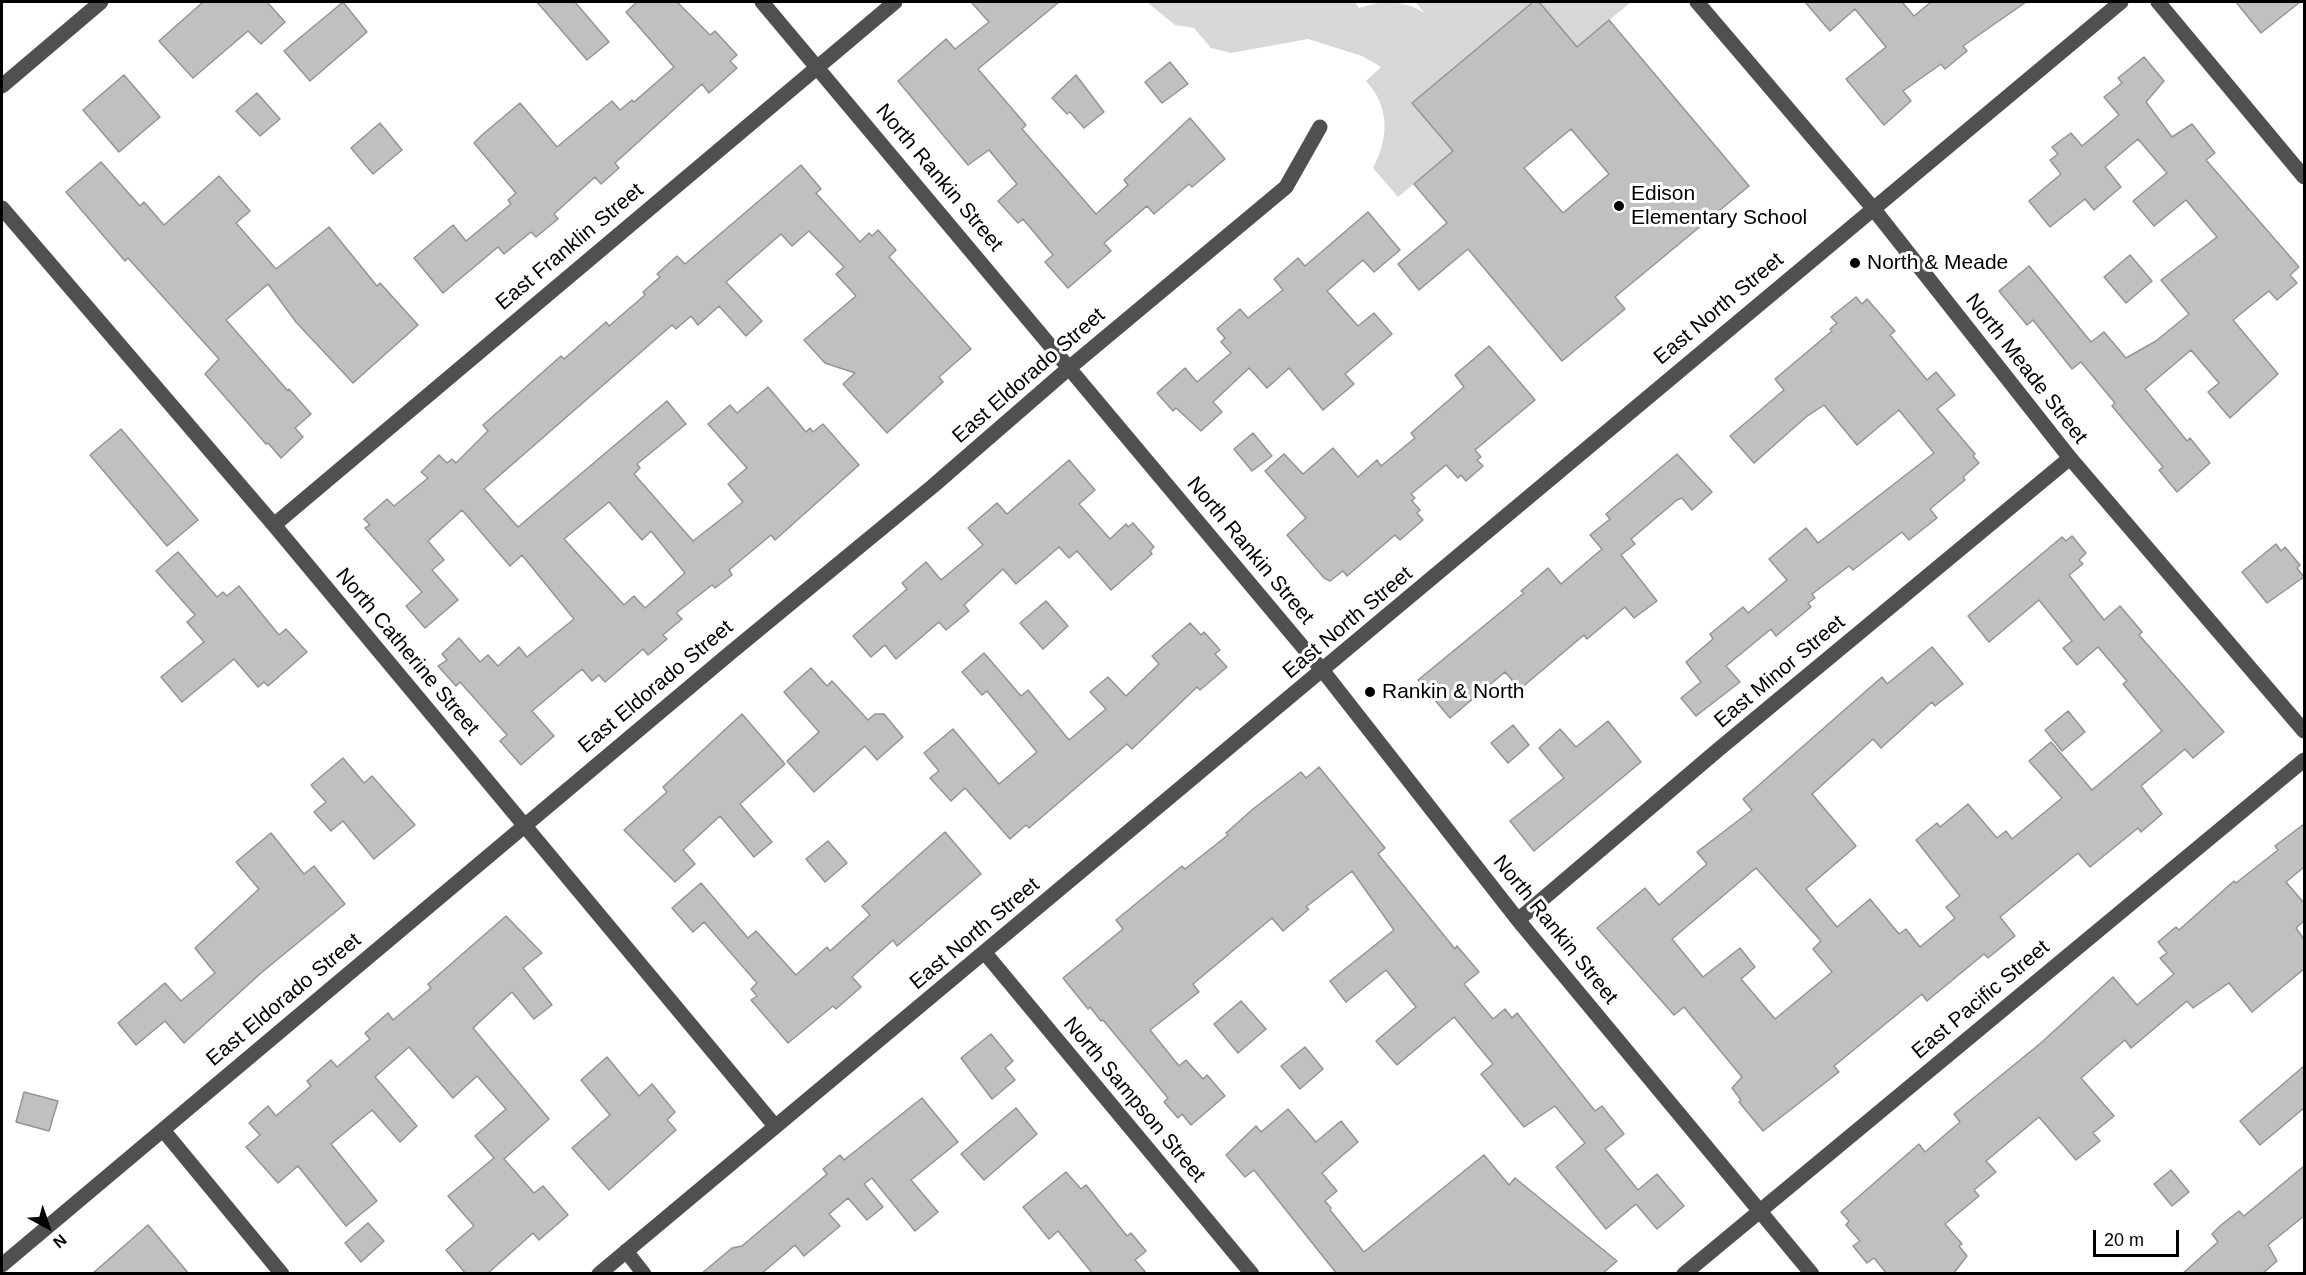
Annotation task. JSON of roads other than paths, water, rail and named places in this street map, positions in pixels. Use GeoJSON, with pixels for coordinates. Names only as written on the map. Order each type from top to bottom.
{"type":"FeatureCollection","features":[{"type":"Feature","properties":{"kind":"street"},"geometry":{"type":"LineString","coordinates":[[2,86],[101,2]]}},
{"type":"Feature","properties":{"kind":"street","name":"North Rankin Street"},"geometry":{"type":"LineString","coordinates":[[762,2],[1323,671],[1518,920],[1812,1274]]}},
{"type":"Feature","properties":{"kind":"street","name":"East Franklin Street"},"geometry":{"type":"LineString","coordinates":[[274,525],[817,65],[895,2]]}},
{"type":"Feature","properties":{"kind":"street","name":"North Meade Street"},"geometry":{"type":"LineString","coordinates":[[1697,2],[1872,207],[2070,458],[2304,730]]}},
{"type":"Feature","properties":{"kind":"street","name":"East North Street"},"geometry":{"type":"LineString","coordinates":[[599,1274],[1323,671],[1872,207],[2121,2]]}},
{"type":"Feature","properties":{"kind":"street"},"geometry":{"type":"LineString","coordinates":[[2158,2],[2304,177]]}},
{"type":"Feature","properties":{"kind":"street","name":"East Eldorado Street"},"geometry":{"type":"LineString","coordinates":[[2,1265],[933,486],[1069,368],[1286,187],[1320,127]]}},
{"type":"Feature","properties":{"kind":"street","name":"North Catherine Street"},"geometry":{"type":"LineString","coordinates":[[2,208],[274,525],[775,1126]]}},
{"type":"Feature","properties":{"kind":"street","name":"East Minor Street"},"geometry":{"type":"LineString","coordinates":[[1518,920],[1719,749],[2070,458]]}},
{"type":"Feature","properties":{"kind":"street","name":"East Pacific Street"},"geometry":{"type":"LineString","coordinates":[[1684,1274],[2304,760]]}},
{"type":"Feature","properties":{"kind":"street","name":"North Sampson Street"},"geometry":{"type":"LineString","coordinates":[[985,954],[1252,1274]]}},
{"type":"Feature","properties":{"kind":"street"},"geometry":{"type":"LineString","coordinates":[[163,1130],[282,1274]]}},
{"type":"Feature","properties":{"kind":"street"},"geometry":{"type":"LineString","coordinates":[[626,1251],[644,1274]]}},
{"type":"Feature","properties":{"kind":"place","name":"Edison Elementary School"},"geometry":{"type":"Point","coordinates":[1619,206]}},
{"type":"Feature","properties":{"kind":"place","name":"North & Meade"},"geometry":{"type":"Point","coordinates":[1855,263]}},
{"type":"Feature","properties":{"kind":"place","name":"Rankin & North"},"geometry":{"type":"Point","coordinates":[1370,692]}}]}
